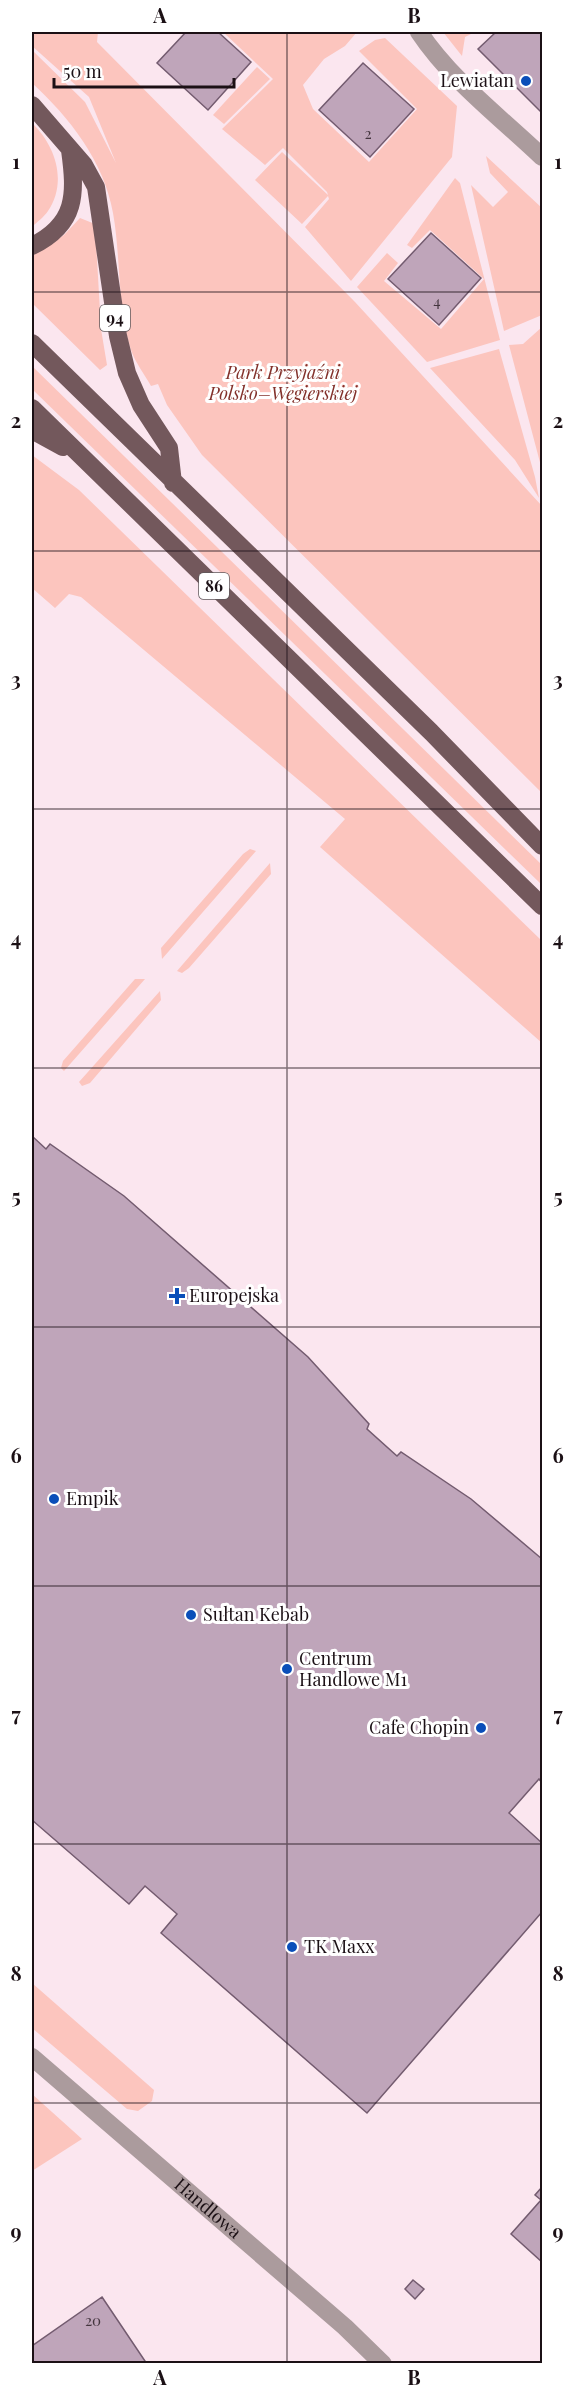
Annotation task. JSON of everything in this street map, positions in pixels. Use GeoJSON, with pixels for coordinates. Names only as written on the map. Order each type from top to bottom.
{"type":"FeatureCollection","features":[{"type":"Feature","properties":{"kind":"main road","name":"94"},"geometry":{"type":"LineString","coordinates":[[32,105],[84,165],[96,188],[118,336],[127,373],[141,405],[169,448],[173,483]]}},
{"type":"Feature","properties":{"kind":"main road"},"geometry":{"type":"LineString","coordinates":[[32,246],[48,237],[69,213],[75,186],[70,150]]}},
{"type":"Feature","properties":{"kind":"main road","name":"86"},"geometry":{"type":"LineString","coordinates":[[32,343],[173,483],[431,732],[543,846]]}},
{"type":"Feature","properties":{"kind":"main road","name":"86"},"geometry":{"type":"LineString","coordinates":[[32,408],[543,906]]}},
{"type":"Feature","properties":{"kind":"main road"},"geometry":{"type":"LineString","coordinates":[[32,430],[83,458]]}},
{"type":"Feature","properties":{"kind":"street"},"geometry":{"type":"LineString","coordinates":[[419,32],[432,51],[478,98],[543,157]]}},
{"type":"Feature","properties":{"kind":"street","name":"Handlowa"},"geometry":{"type":"LineString","coordinates":[[32,2057],[345,2327],[383,2364]]}},
{"type":"Feature","properties":{"kind":"green space","name":"Park Przyjaźni Polsko–Węgierskiej"},"geometry":{"type":"Polygon","coordinates":[[[32,32],[98,32],[97,42],[355,302],[542,506],[542,793],[202,455],[167,405],[158,384],[151,386],[133,355],[123,317],[113,213],[102,176],[72,125],[32,83],[32,50],[85,102],[116,163],[89,97],[32,46],[32,32]]]}},
{"type":"Feature","properties":{"kind":"green space"},"geometry":{"type":"Polygon","coordinates":[[[223,32],[357,32],[345,46],[324,59],[303,85],[313,109],[369,162],[417,109],[359,51],[375,40],[385,38],[457,106],[452,157],[351,281],[305,227],[329,199],[328,196],[302,224],[255,180],[282,152],[328,195],[327,192],[283,148],[265,165],[222,129],[273,79],[223,32]]]}},
{"type":"Feature","properties":{"kind":"green space"},"geometry":{"type":"Polygon","coordinates":[[[443,32],[475,32],[465,37],[462,56],[443,32]]]}},
{"type":"Feature","properties":{"kind":"green space"},"geometry":{"type":"Polygon","coordinates":[[[257,67],[270,79],[224,124],[213,115],[257,67]]]}},
{"type":"Feature","properties":{"kind":"green space"},"geometry":{"type":"Polygon","coordinates":[[[32,123],[47,142],[58,176],[54,200],[46,213],[32,227],[32,123]]]}},
{"type":"Feature","properties":{"kind":"green space"},"geometry":{"type":"Polygon","coordinates":[[[486,156],[542,208],[542,315],[504,331],[471,185],[493,207],[508,192],[490,173],[486,156]]]}},
{"type":"Feature","properties":{"kind":"green space"},"geometry":{"type":"Polygon","coordinates":[[[455,178],[460,183],[500,340],[427,362],[357,287],[387,253],[398,263],[384,281],[441,329],[484,279],[430,230],[412,248],[407,245],[455,178]]]}},
{"type":"Feature","properties":{"kind":"green space"},"geometry":{"type":"Polygon","coordinates":[[[80,218],[95,224],[101,329],[107,365],[100,370],[32,303],[32,256],[64,235],[80,218]]]}},
{"type":"Feature","properties":{"kind":"green space"},"geometry":{"type":"Polygon","coordinates":[[[542,327],[542,470],[509,345],[523,344],[542,327]]]}},
{"type":"Feature","properties":{"kind":"green space"},"geometry":{"type":"Polygon","coordinates":[[[499,349],[539,498],[515,460],[430,368],[499,349]]]}},
{"type":"Feature","properties":{"kind":"green space"},"geometry":{"type":"Polygon","coordinates":[[[32,366],[542,865],[542,885],[32,389],[32,366]]]}},
{"type":"Feature","properties":{"kind":"green space"},"geometry":{"type":"Polygon","coordinates":[[[32,455],[79,490],[542,941],[542,1043],[320,847],[345,819],[81,597],[69,594],[55,608],[32,588],[32,455]]]}},
{"type":"Feature","properties":{"kind":"green space"},"geometry":{"type":"Polygon","coordinates":[[[250,849],[256,851],[162,959],[161,948],[243,854],[250,849]]]}},
{"type":"Feature","properties":{"kind":"green space"},"geometry":{"type":"Polygon","coordinates":[[[270,863],[271,874],[189,968],[182,973],[177,971],[270,863]]]}},
{"type":"Feature","properties":{"kind":"green space"},"geometry":{"type":"Polygon","coordinates":[[[135,979],[145,979],[64,1071],[61,1068],[63,1061],[135,979]]]}},
{"type":"Feature","properties":{"kind":"green space"},"geometry":{"type":"Polygon","coordinates":[[[160,991],[161,1000],[90,1083],[82,1086],[79,1082],[160,991]]]}},
{"type":"Feature","properties":{"kind":"green space"},"geometry":{"type":"Polygon","coordinates":[[[32,1983],[154,2090],[152,2101],[138,2111],[127,2109],[32,2028],[32,1983]]]}},
{"type":"Feature","properties":{"kind":"green space"},"geometry":{"type":"Polygon","coordinates":[[[32,2094],[82,2139],[32,2171],[32,2094]]]}},
{"type":"Feature","properties":{"kind":"building"},"geometry":{"type":"Polygon","coordinates":[[[186,32],[218,32],[251,62],[208,110],[157,63],[186,32]]]}},
{"type":"Feature","properties":{"kind":"building","name":"Lewiatan"},"geometry":{"type":"Polygon","coordinates":[[[496,32],[542,32],[542,113],[478,49],[496,32]]]}},
{"type":"Feature","properties":{"kind":"building"},"geometry":{"type":"Polygon","coordinates":[[[363,63],[414,109],[370,157],[319,110],[363,63]]]}},
{"type":"Feature","properties":{"kind":"building"},"geometry":{"type":"Polygon","coordinates":[[[431,233],[481,278],[439,325],[388,279],[431,233]]]}},
{"type":"Feature","properties":{"kind":"building","name":"Centrum Handlowe M1"},"geometry":{"type":"Polygon","coordinates":[[[32,1136],[46,1149],[50,1144],[124,1196],[308,1357],[369,1424],[367,1429],[397,1456],[401,1452],[471,1499],[542,1559],[542,1783],[539,1779],[509,1813],[542,1843],[542,1912],[367,2113],[161,1933],[177,1914],[145,1886],[129,1904],[32,1820],[32,1136]]]}},
{"type":"Feature","properties":{"kind":"building"},"geometry":{"type":"Polygon","coordinates":[[[542,2187],[542,2262],[511,2234],[541,2200],[535,2195],[542,2187]]]}},
{"type":"Feature","properties":{"kind":"building"},"geometry":{"type":"Polygon","coordinates":[[[413,2280],[424,2289],[415,2299],[405,2289],[413,2280]]]}},
{"type":"Feature","properties":{"kind":"building"},"geometry":{"type":"Polygon","coordinates":[[[102,2297],[147,2364],[32,2364],[32,2346],[102,2297]]]}},
{"type":"Feature","properties":{"kind":"place","name":"Lewiatan"},"geometry":{"type":"Point","coordinates":[526,81]}},
{"type":"Feature","properties":{"kind":"place","name":"Europejska"},"geometry":{"type":"Point","coordinates":[177,1296]}},
{"type":"Feature","properties":{"kind":"place","name":"Empik"},"geometry":{"type":"Point","coordinates":[54,1499]}},
{"type":"Feature","properties":{"kind":"place","name":"Sułtan Kebab"},"geometry":{"type":"Point","coordinates":[191,1615]}},
{"type":"Feature","properties":{"kind":"place","name":"Centrum Handlowe M1"},"geometry":{"type":"Point","coordinates":[287,1669]}},
{"type":"Feature","properties":{"kind":"place","name":"Cafe Chopin"},"geometry":{"type":"Point","coordinates":[481,1728]}},
{"type":"Feature","properties":{"kind":"place","name":"TK Maxx"},"geometry":{"type":"Point","coordinates":[292,1947]}}]}
